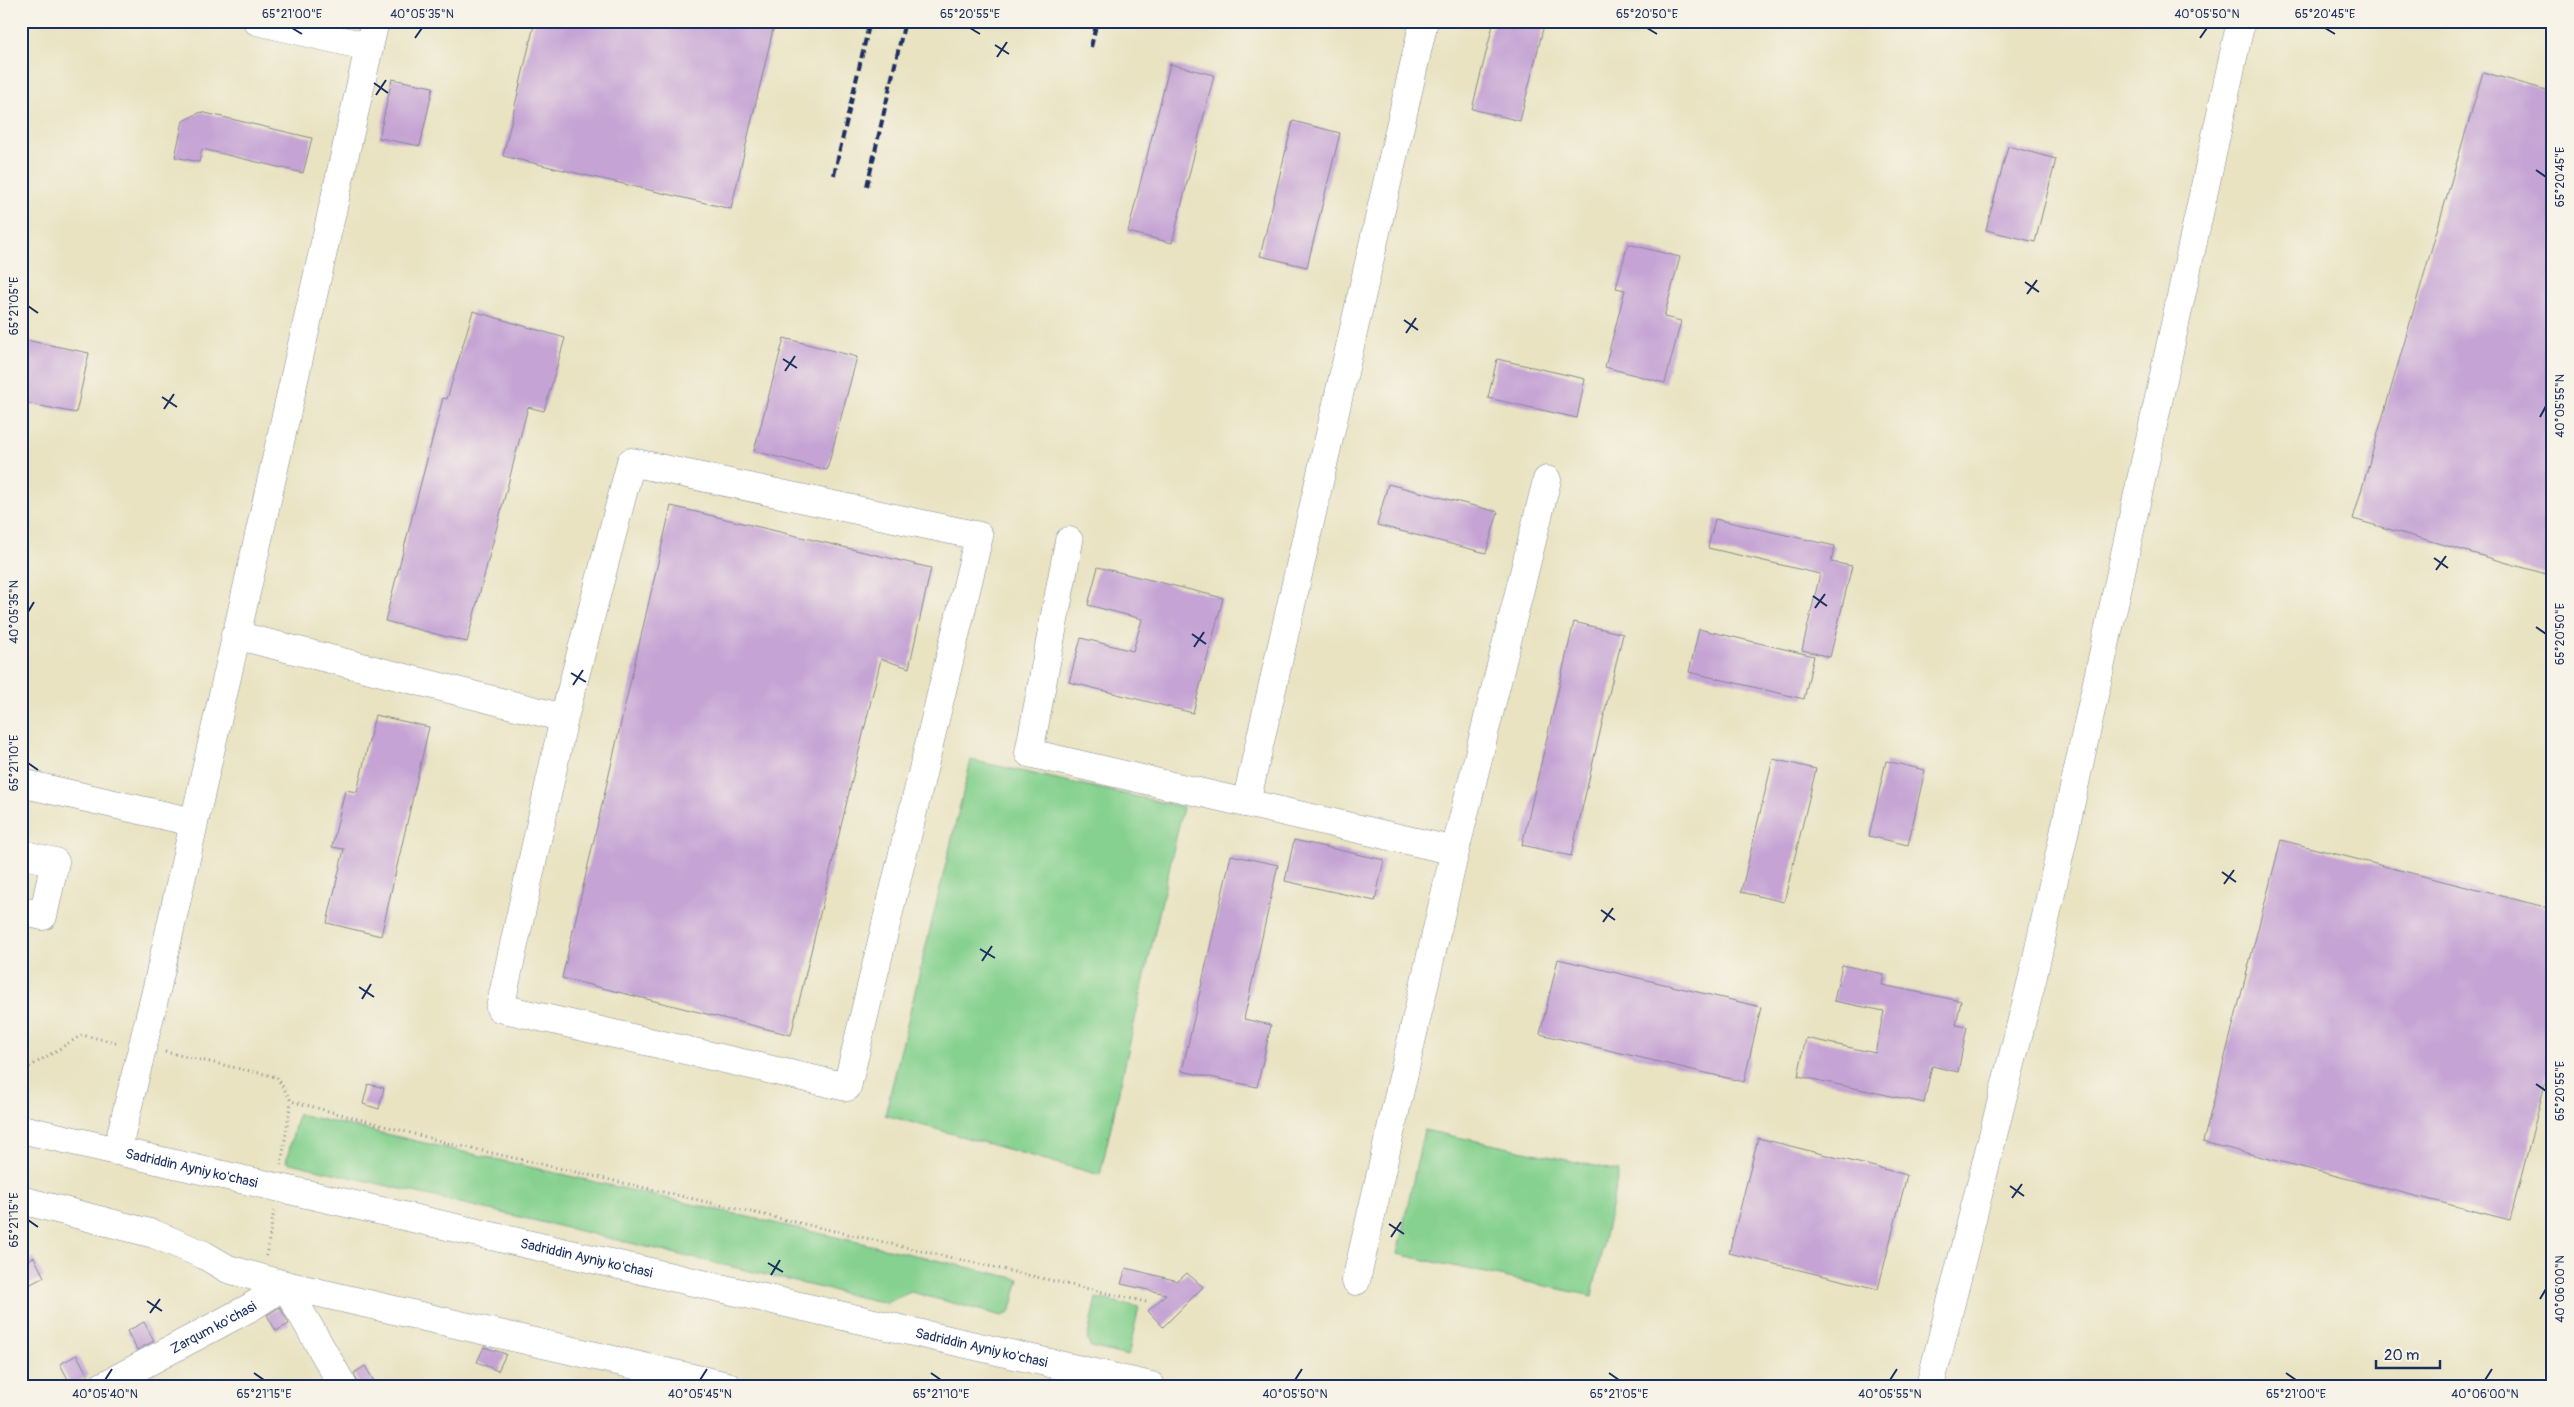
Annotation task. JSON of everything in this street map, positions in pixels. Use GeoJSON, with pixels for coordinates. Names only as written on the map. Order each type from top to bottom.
{"type":"FeatureCollection","features":[{"type":"Feature","properties":{"kind":"street"},"geometry":{"type":"LineString","coordinates":[[257,21],[369,47]]}},
{"type":"Feature","properties":{"kind":"street"},"geometry":{"type":"LineString","coordinates":[[117,1151],[157,987],[192,822],[375,21]]}},
{"type":"Feature","properties":{"kind":"street"},"geometry":{"type":"LineString","coordinates":[[1246,803],[1424,21]]}},
{"type":"Feature","properties":{"kind":"street"},"geometry":{"type":"LineString","coordinates":[[1930,1386],[2033,976],[2241,21]]}},
{"type":"Feature","properties":{"kind":"street"},"geometry":{"type":"LineString","coordinates":[[631,462],[978,536],[847,1087],[500,1008],[564,718],[631,462]]}},
{"type":"Feature","properties":{"kind":"street"},"geometry":{"type":"LineString","coordinates":[[1356,1282],[1455,851],[1547,480]]}},
{"type":"Feature","properties":{"kind":"street"},"geometry":{"type":"LineString","coordinates":[[1069,541],[1029,752],[1455,851]]}},
{"type":"Feature","properties":{"kind":"street"},"geometry":{"type":"LineString","coordinates":[[235,635],[564,718]]}},
{"type":"Feature","properties":{"kind":"street"},"geometry":{"type":"LineString","coordinates":[[21,783],[192,822]]}},
{"type":"Feature","properties":{"kind":"street"},"geometry":{"type":"LineString","coordinates":[[21,854],[55,862],[43,916],[21,911]]}},
{"type":"Feature","properties":{"kind":"street","name":"Sadriddin Ayniy ko'chasi"},"geometry":{"type":"LineString","coordinates":[[21,1130],[1151,1386]]}},
{"type":"Feature","properties":{"kind":"street"},"geometry":{"type":"LineString","coordinates":[[21,1200],[154,1234],[228,1268],[286,1285],[728,1386]]}},
{"type":"Feature","properties":{"kind":"street"},"geometry":{"type":"LineString","coordinates":[[286,1285],[343,1386]]}},
{"type":"Feature","properties":{"kind":"street","name":"Zarqum ko'chasi"},"geometry":{"type":"LineString","coordinates":[[103,1386],[145,1376],[286,1285]]}},
{"type":"Feature","properties":{"kind":"street"},"geometry":{"type":"LineString","coordinates":[[1081,1371],[1104,1386]]}},
{"type":"Feature","properties":{"kind":"path"},"geometry":{"type":"LineString","coordinates":[[21,1072],[82,1035],[142,1047],[277,1077],[291,1101],[448,1143],[1146,1302]]}},
{"type":"Feature","properties":{"kind":"green space"},"geometry":{"type":"Polygon","coordinates":[[[971,760],[1183,807],[1100,1175],[885,1115],[971,760]]]}},
{"type":"Feature","properties":{"kind":"green space"},"geometry":{"type":"Polygon","coordinates":[[[298,1114],[1019,1279],[1010,1313],[1002,1316],[911,1292],[885,1303],[286,1162],[298,1114]]]}},
{"type":"Feature","properties":{"kind":"green space"},"geometry":{"type":"Polygon","coordinates":[[[1424,1130],[1619,1171],[1592,1296],[1397,1254],[1424,1130]]]}},
{"type":"Feature","properties":{"kind":"green space"},"geometry":{"type":"Polygon","coordinates":[[[1096,1298],[1139,1307],[1128,1356],[1091,1347],[1087,1340],[1096,1298]]]}},
{"type":"Feature","properties":{"kind":"building"},"geometry":{"type":"Polygon","coordinates":[[[535,21],[775,21],[731,209],[503,156],[535,21]]]}},
{"type":"Feature","properties":{"kind":"building"},"geometry":{"type":"Polygon","coordinates":[[[1494,21],[1545,21],[1520,121],[1472,109],[1494,21]]]}},
{"type":"Feature","properties":{"kind":"building"},"geometry":{"type":"Polygon","coordinates":[[[1170,64],[1214,75],[1172,243],[1128,232],[1170,64]]]}},
{"type":"Feature","properties":{"kind":"building"},"geometry":{"type":"Polygon","coordinates":[[[2483,72],[2553,92],[2553,576],[2353,519],[2483,72]]]}},
{"type":"Feature","properties":{"kind":"building"},"geometry":{"type":"Polygon","coordinates":[[[392,79],[433,87],[420,146],[379,138],[392,79]]]}},
{"type":"Feature","properties":{"kind":"building"},"geometry":{"type":"Polygon","coordinates":[[[201,112],[312,138],[303,173],[202,149],[199,162],[175,157],[183,121],[201,112]]]}},
{"type":"Feature","properties":{"kind":"building"},"geometry":{"type":"Polygon","coordinates":[[[1293,121],[1340,133],[1307,267],[1260,256],[1293,121]]]}},
{"type":"Feature","properties":{"kind":"building"},"geometry":{"type":"Polygon","coordinates":[[[2008,146],[2056,159],[2035,242],[1986,230],[2008,146]]]}},
{"type":"Feature","properties":{"kind":"building"},"geometry":{"type":"Polygon","coordinates":[[[1628,244],[1680,257],[1664,317],[1681,321],[1665,383],[1605,367],[1625,290],[1616,288],[1628,244]]]}},
{"type":"Feature","properties":{"kind":"building"},"geometry":{"type":"Polygon","coordinates":[[[473,311],[565,338],[544,411],[528,407],[467,642],[385,621],[443,398],[447,399],[473,311]]]}},
{"type":"Feature","properties":{"kind":"building"},"geometry":{"type":"Polygon","coordinates":[[[784,338],[857,357],[827,470],[754,451],[784,338]]]}},
{"type":"Feature","properties":{"kind":"building"},"geometry":{"type":"Polygon","coordinates":[[[21,339],[89,353],[76,413],[21,402],[21,339]]]}},
{"type":"Feature","properties":{"kind":"building"},"geometry":{"type":"Polygon","coordinates":[[[1497,359],[1585,379],[1577,418],[1488,398],[1497,359]]]}},
{"type":"Feature","properties":{"kind":"building"},"geometry":{"type":"Polygon","coordinates":[[[1388,484],[1498,512],[1486,553],[1377,525],[1388,484]]]}},
{"type":"Feature","properties":{"kind":"building"},"geometry":{"type":"Polygon","coordinates":[[[671,506],[931,568],[909,668],[881,659],[791,1035],[562,978],[671,506]]]}},
{"type":"Feature","properties":{"kind":"building"},"geometry":{"type":"Polygon","coordinates":[[[1715,519],[1835,546],[1831,562],[1852,566],[1830,657],[1802,650],[1820,574],[1708,548],[1715,519]]]}},
{"type":"Feature","properties":{"kind":"building"},"geometry":{"type":"Polygon","coordinates":[[[1098,567],[1223,598],[1193,713],[1069,682],[1081,638],[1133,651],[1142,619],[1088,605],[1098,567]]]}},
{"type":"Feature","properties":{"kind":"building"},"geometry":{"type":"Polygon","coordinates":[[[1574,622],[1623,634],[1571,856],[1522,845],[1574,622]]]}},
{"type":"Feature","properties":{"kind":"building"},"geometry":{"type":"Polygon","coordinates":[[[1699,629],[1814,656],[1804,699],[1689,672],[1699,629]]]}},
{"type":"Feature","properties":{"kind":"building"},"geometry":{"type":"Polygon","coordinates":[[[375,715],[429,727],[381,936],[327,923],[344,849],[332,847],[345,790],[357,792],[375,715]]]}},
{"type":"Feature","properties":{"kind":"building"},"geometry":{"type":"Polygon","coordinates":[[[1773,759],[1816,769],[1784,902],[1741,892],[1773,759]]]}},
{"type":"Feature","properties":{"kind":"building"},"geometry":{"type":"Polygon","coordinates":[[[1886,761],[1925,770],[1908,845],[1869,836],[1886,761]]]}},
{"type":"Feature","properties":{"kind":"building"},"geometry":{"type":"Polygon","coordinates":[[[1294,840],[1384,860],[1375,901],[1285,881],[1294,840]]]}},
{"type":"Feature","properties":{"kind":"building"},"geometry":{"type":"Polygon","coordinates":[[[2281,840],[2553,909],[2553,1053],[2510,1220],[2203,1142],[2281,840]]]}},
{"type":"Feature","properties":{"kind":"building"},"geometry":{"type":"Polygon","coordinates":[[[1231,855],[1278,865],[1244,1019],[1271,1025],[1257,1087],[1182,1071],[1231,855]]]}},
{"type":"Feature","properties":{"kind":"building"},"geometry":{"type":"Polygon","coordinates":[[[1558,959],[1761,1007],[1744,1082],[1540,1034],[1558,959]]]}},
{"type":"Feature","properties":{"kind":"building"},"geometry":{"type":"Polygon","coordinates":[[[1842,965],[1884,974],[1882,985],[1961,1001],[1956,1025],[1967,1027],[1958,1072],[1932,1066],[1924,1103],[1798,1076],[1806,1038],[1875,1053],[1884,1011],[1834,1001],[1842,965]]]}},
{"type":"Feature","properties":{"kind":"building"},"geometry":{"type":"Polygon","coordinates":[[[368,1084],[384,1088],[379,1109],[363,1104],[368,1084]]]}},
{"type":"Feature","properties":{"kind":"building"},"geometry":{"type":"Polygon","coordinates":[[[1758,1138],[1907,1175],[1878,1289],[1729,1253],[1758,1138]]]}},
{"type":"Feature","properties":{"kind":"building"},"geometry":{"type":"Polygon","coordinates":[[[34,1257],[44,1277],[27,1286],[21,1274],[21,1264],[34,1257]]]}},
{"type":"Feature","properties":{"kind":"building"},"geometry":{"type":"Polygon","coordinates":[[[1126,1268],[1178,1281],[1187,1273],[1203,1287],[1163,1327],[1148,1311],[1166,1294],[1121,1284],[1126,1268]]]}},
{"type":"Feature","properties":{"kind":"building"},"geometry":{"type":"Polygon","coordinates":[[[280,1307],[289,1324],[276,1331],[267,1315],[280,1307]]]}},
{"type":"Feature","properties":{"kind":"building"},"geometry":{"type":"Polygon","coordinates":[[[144,1322],[154,1341],[137,1350],[127,1331],[144,1322]]]}},
{"type":"Feature","properties":{"kind":"building"},"geometry":{"type":"Polygon","coordinates":[[[484,1347],[506,1354],[498,1371],[477,1362],[484,1347]]]}},
{"type":"Feature","properties":{"kind":"building"},"geometry":{"type":"Polygon","coordinates":[[[77,1355],[88,1376],[71,1385],[60,1364],[77,1355]]]}},
{"type":"Feature","properties":{"kind":"building"},"geometry":{"type":"Polygon","coordinates":[[[365,1366],[377,1386],[359,1386],[354,1373],[365,1366]]]}},
{"type":"Feature","properties":{"kind":"railway"},"geometry":{"type":"LineString","coordinates":[[834,175],[870,21]]}},
{"type":"Feature","properties":{"kind":"railway"},"geometry":{"type":"LineString","coordinates":[[867,186],[905,21]]}},
{"type":"Feature","properties":{"kind":"railway"},"geometry":{"type":"LineString","coordinates":[[1091,47],[1097,21]]}}]}
